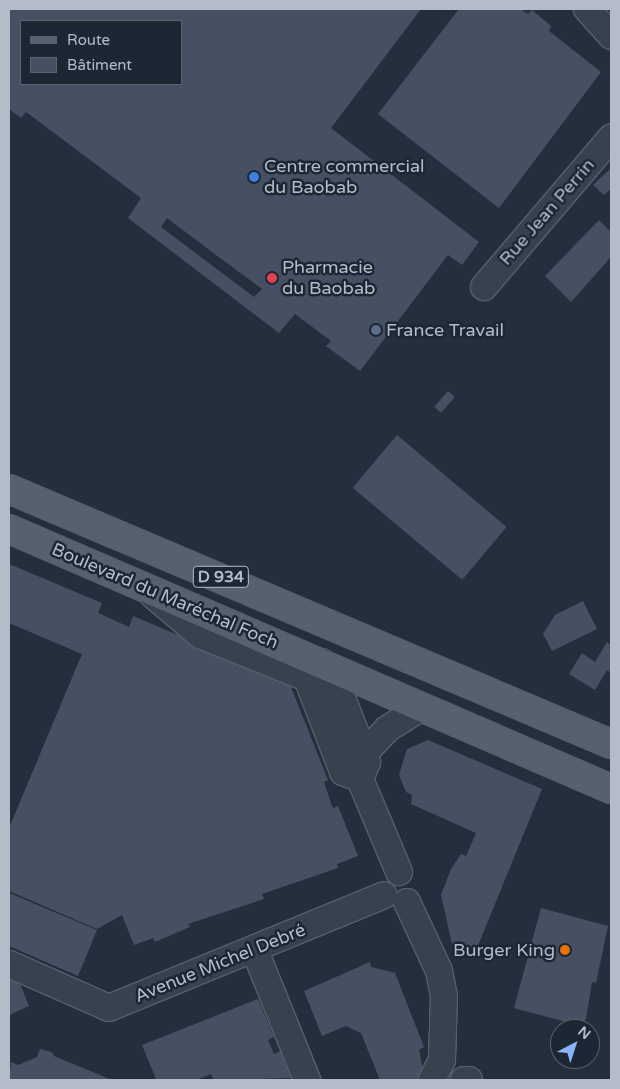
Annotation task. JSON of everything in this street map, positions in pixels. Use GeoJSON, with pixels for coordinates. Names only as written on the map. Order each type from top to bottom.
{"type":"FeatureCollection","features":[{"type":"Feature","properties":{"kind":"main road","name":"D 934"},"geometry":{"type":"LineString","coordinates":[[9,489],[611,744]]}},
{"type":"Feature","properties":{"kind":"main road","name":"Boulevard du Maréchal Foch"},"geometry":{"type":"LineString","coordinates":[[9,529],[144,587],[314,670],[420,708],[611,789]]}},
{"type":"Feature","properties":{"kind":"main road"},"geometry":{"type":"LineString","coordinates":[[314,670],[336,627]]}},
{"type":"Feature","properties":{"kind":"main road"},"geometry":{"type":"LineString","coordinates":[[567,769],[611,770]]}},
{"type":"Feature","properties":{"kind":"street"},"geometry":{"type":"LineString","coordinates":[[587,9],[611,36]]}},
{"type":"Feature","properties":{"kind":"street","name":"Rue Jean Perrin"},"geometry":{"type":"LineString","coordinates":[[484,287],[611,138]]}},
{"type":"Feature","properties":{"kind":"street"},"geometry":{"type":"LineString","coordinates":[[314,670],[335,680],[362,767],[399,872],[386,880],[439,971],[444,996],[442,1060],[432,1080]]}},
{"type":"Feature","properties":{"kind":"street"},"geometry":{"type":"LineString","coordinates":[[362,767],[388,729],[420,708]]}},
{"type":"Feature","properties":{"kind":"street","name":"Avenue Michel Debré"},"geometry":{"type":"LineString","coordinates":[[9,964],[56,983],[109,1008],[396,899]]}},
{"type":"Feature","properties":{"kind":"street"},"geometry":{"type":"LineString","coordinates":[[255,951],[307,1080]]}},
{"type":"Feature","properties":{"kind":"street"},"geometry":{"type":"LineString","coordinates":[[464,1080],[469,1080]]}},
{"type":"Feature","properties":{"kind":"building","name":"Centre commercial du Baobab"},"geometry":{"type":"Polygon","coordinates":[[[9,9],[421,9],[331,128],[479,242],[462,265],[448,255],[360,371],[326,346],[331,341],[295,314],[279,333],[128,218],[141,198],[26,112],[21,118],[9,109],[9,9]],[[167,218],[161,227],[254,297],[262,289],[167,218]]]}},
{"type":"Feature","properties":{"kind":"building"},"geometry":{"type":"Polygon","coordinates":[[[459,9],[520,9],[528,14],[532,10],[551,26],[549,31],[601,72],[499,208],[378,114],[459,9]]]}},
{"type":"Feature","properties":{"kind":"building"},"geometry":{"type":"Polygon","coordinates":[[[611,168],[611,189],[604,195],[593,185],[611,168]]]}},
{"type":"Feature","properties":{"kind":"building"},"geometry":{"type":"Polygon","coordinates":[[[599,220],[611,232],[611,257],[571,302],[545,276],[599,220]]]}},
{"type":"Feature","properties":{"kind":"building"},"geometry":{"type":"Polygon","coordinates":[[[448,391],[455,397],[441,413],[434,407],[448,391]]]}},
{"type":"Feature","properties":{"kind":"building"},"geometry":{"type":"Polygon","coordinates":[[[397,435],[507,527],[462,580],[353,488],[397,435]]]}},
{"type":"Feature","properties":{"kind":"building"},"geometry":{"type":"Polygon","coordinates":[[[9,564],[102,603],[98,613],[129,627],[133,616],[289,682],[328,780],[324,782],[331,803],[333,808],[338,806],[358,856],[337,864],[338,868],[262,894],[264,899],[188,924],[190,927],[155,942],[153,938],[134,945],[122,915],[97,929],[9,891],[9,828],[82,654],[9,623],[9,564]]]}},
{"type":"Feature","properties":{"kind":"building"},"geometry":{"type":"Polygon","coordinates":[[[583,601],[597,629],[552,651],[543,634],[555,615],[583,601]]]}},
{"type":"Feature","properties":{"kind":"building"},"geometry":{"type":"Polygon","coordinates":[[[607,642],[611,645],[611,673],[607,670],[595,690],[569,674],[582,653],[595,662],[607,642]]]}},
{"type":"Feature","properties":{"kind":"building"},"geometry":{"type":"Polygon","coordinates":[[[428,740],[542,789],[475,953],[452,944],[441,895],[451,869],[461,854],[466,856],[476,833],[411,804],[412,795],[406,792],[399,775],[407,749],[428,740]]]}},
{"type":"Feature","properties":{"kind":"building"},"geometry":{"type":"Polygon","coordinates":[[[9,893],[97,930],[78,976],[9,946],[9,893]]]}},
{"type":"Feature","properties":{"kind":"building","name":"Burger King"},"geometry":{"type":"Polygon","coordinates":[[[541,908],[608,926],[596,983],[592,982],[586,1019],[555,1019],[514,1008],[541,908]]]}},
{"type":"Feature","properties":{"kind":"building"},"geometry":{"type":"Polygon","coordinates":[[[370,962],[371,967],[395,973],[424,1047],[419,1050],[425,1080],[380,1080],[361,1033],[346,1026],[322,1036],[304,991],[370,962]]]}},
{"type":"Feature","properties":{"kind":"building"},"geometry":{"type":"Polygon","coordinates":[[[15,972],[29,1006],[9,1015],[9,974],[15,972]]]}},
{"type":"Feature","properties":{"kind":"building"},"geometry":{"type":"Polygon","coordinates":[[[258,999],[274,1037],[268,1040],[274,1054],[280,1051],[291,1078],[214,1080],[211,1074],[196,1080],[152,1080],[156,1079],[142,1045],[258,999]]]}},
{"type":"Feature","properties":{"kind":"building"},"geometry":{"type":"Polygon","coordinates":[[[40,1049],[52,1052],[54,1056],[112,1080],[9,1080],[11,1062],[18,1065],[37,1057],[40,1049]]]}},
{"type":"Feature","properties":{"kind":"place","name":"Centre commercial du Baobab"},"geometry":{"type":"Point","coordinates":[254,177]}},
{"type":"Feature","properties":{"kind":"place","name":"Pharmacie du Baobab"},"geometry":{"type":"Point","coordinates":[272,278]}},
{"type":"Feature","properties":{"kind":"place","name":"France Travail"},"geometry":{"type":"Point","coordinates":[376,330]}},
{"type":"Feature","properties":{"kind":"place","name":"Burger King"},"geometry":{"type":"Point","coordinates":[565,950]}}]}
